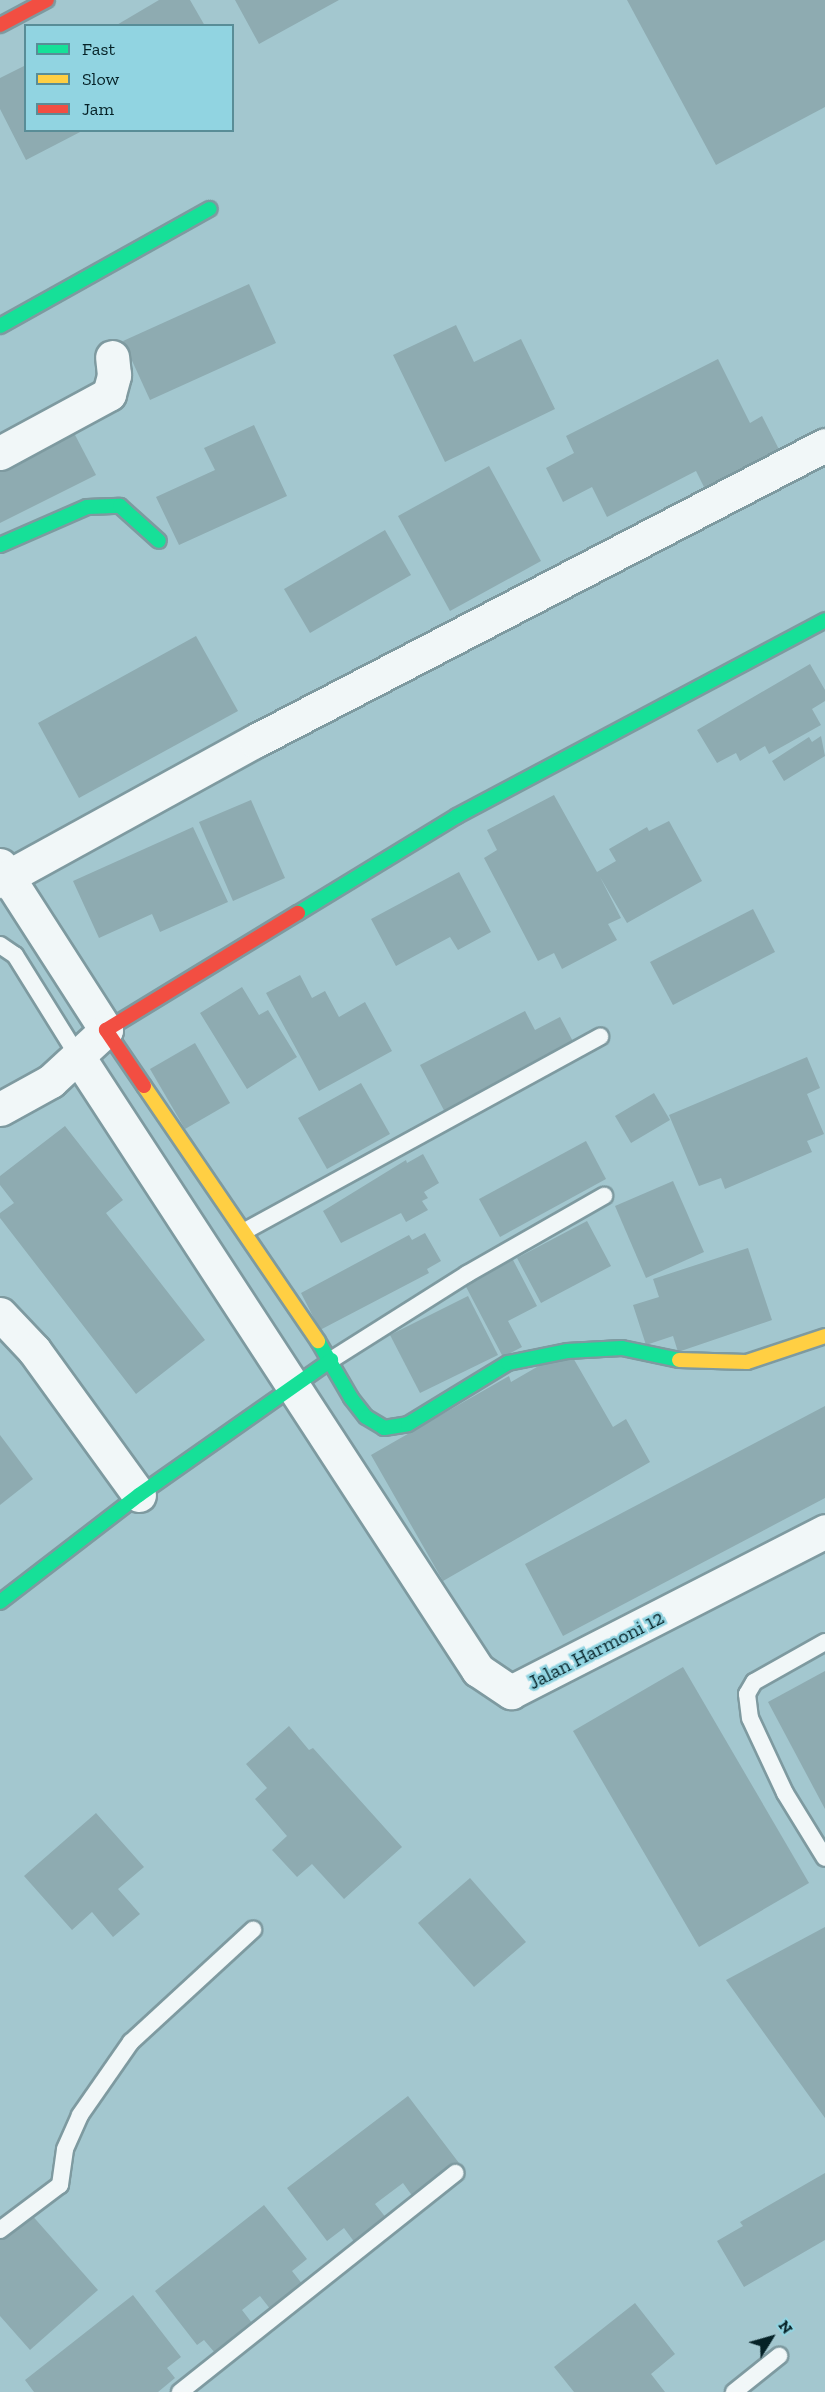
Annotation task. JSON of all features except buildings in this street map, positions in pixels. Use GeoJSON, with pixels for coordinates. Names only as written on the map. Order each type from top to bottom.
{"type":"FeatureCollection","features":[{"type":"Feature","properties":{"kind":"street"},"geometry":{"type":"LineString","coordinates":[[0,25],[47,0]]}},
{"type":"Feature","properties":{"kind":"street"},"geometry":{"type":"LineString","coordinates":[[0,326],[209,209]]}},
{"type":"Feature","properties":{"kind":"street"},"geometry":{"type":"LineString","coordinates":[[0,453],[109,394],[114,375],[112,357]]}},
{"type":"Feature","properties":{"kind":"street"},"geometry":{"type":"LineString","coordinates":[[825,445],[2,874],[106,1030],[245,1231],[331,1360],[351,1398],[366,1418],[384,1428],[408,1424],[508,1363],[567,1351],[622,1348],[670,1360],[747,1362],[825,1336]]}},
{"type":"Feature","properties":{"kind":"street"},"geometry":{"type":"LineString","coordinates":[[0,545],[87,507],[120,506],[159,541]]}},
{"type":"Feature","properties":{"kind":"street"},"geometry":{"type":"LineString","coordinates":[[0,1109],[51,1081],[106,1030],[457,816],[825,620]]}},
{"type":"Feature","properties":{"kind":"street"},"geometry":{"type":"LineString","coordinates":[[78,1058],[293,1386]]}},
{"type":"Feature","properties":{"kind":"street"},"geometry":{"type":"LineString","coordinates":[[0,1314],[34,1350],[139,1495]]}},
{"type":"Feature","properties":{"kind":"street"},"geometry":{"type":"LineString","coordinates":[[0,1602],[139,1495],[331,1360]]}},
{"type":"Feature","properties":{"kind":"street","name":"Jalan Harmoni 12"},"geometry":{"type":"LineString","coordinates":[[293,1386],[478,1670],[510,1692],[825,1531]]}},
{"type":"Feature","properties":{"kind":"lane"},"geometry":{"type":"LineString","coordinates":[[0,945],[15,955],[78,1058]]}},
{"type":"Feature","properties":{"kind":"lane"},"geometry":{"type":"LineString","coordinates":[[245,1231],[600,1037]]}},
{"type":"Feature","properties":{"kind":"lane"},"geometry":{"type":"LineString","coordinates":[[331,1360],[467,1274],[604,1196]]}},
{"type":"Feature","properties":{"kind":"lane"},"geometry":{"type":"LineString","coordinates":[[825,1642],[754,1682],[747,1694],[750,1718],[785,1793],[825,1858]]}},
{"type":"Feature","properties":{"kind":"lane"},"geometry":{"type":"LineString","coordinates":[[0,2230],[60,2185],[65,2149],[80,2115],[131,2042],[253,1930]]}},
{"type":"Feature","properties":{"kind":"lane"},"geometry":{"type":"LineString","coordinates":[[180,2392],[455,2173]]}},
{"type":"Feature","properties":{"kind":"lane"},"geometry":{"type":"LineString","coordinates":[[734,2392],[779,2356]]}},
{"type":"Feature","properties":{"kind":"traffic: fast"},"geometry":{"type":"LineString","coordinates":[[0,326],[209,209]]}},
{"type":"Feature","properties":{"kind":"traffic: fast"},"geometry":{"type":"LineString","coordinates":[[0,545],[87,507],[120,506],[159,541]]}},
{"type":"Feature","properties":{"kind":"traffic: fast"},"geometry":{"type":"LineString","coordinates":[[298,913],[457,816],[825,620]]}},
{"type":"Feature","properties":{"kind":"traffic: fast"},"geometry":{"type":"LineString","coordinates":[[318,1341],[351,1398],[366,1417],[384,1428],[408,1424],[508,1363],[567,1351],[622,1348],[679,1360]]}},
{"type":"Feature","properties":{"kind":"traffic: fast"},"geometry":{"type":"LineString","coordinates":[[0,1602],[139,1495],[331,1360]]}},
{"type":"Feature","properties":{"kind":"traffic: slow"},"geometry":{"type":"LineString","coordinates":[[144,1086],[318,1341]]}},
{"type":"Feature","properties":{"kind":"traffic: slow"},"geometry":{"type":"LineString","coordinates":[[679,1360],[747,1362],[825,1336]]}},
{"type":"Feature","properties":{"kind":"traffic: jam"},"geometry":{"type":"LineString","coordinates":[[0,25],[47,0]]}},
{"type":"Feature","properties":{"kind":"traffic: jam"},"geometry":{"type":"LineString","coordinates":[[144,1086],[106,1030],[298,913]]}}]}
